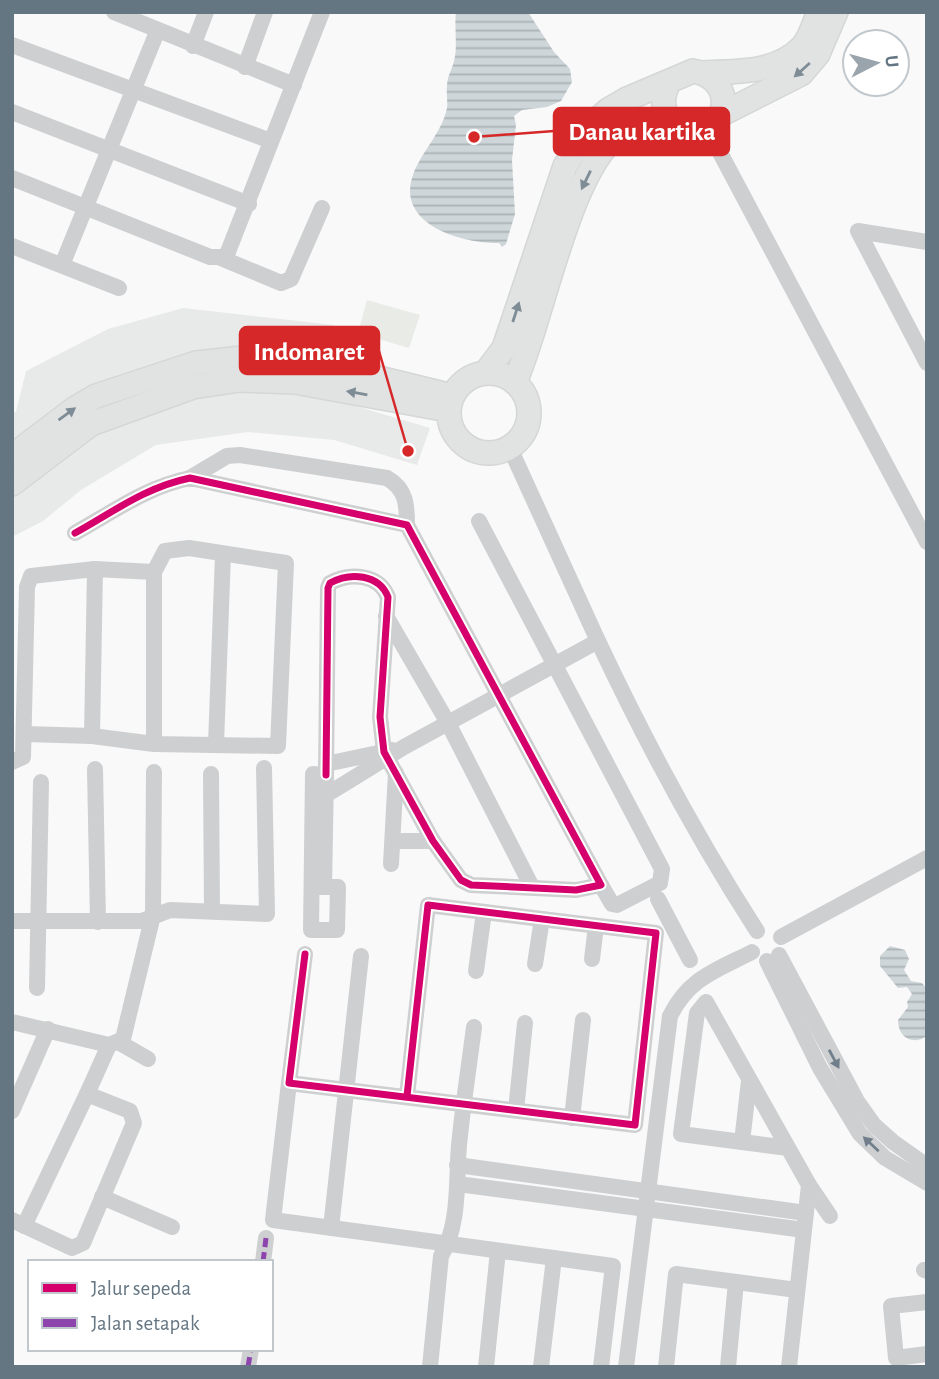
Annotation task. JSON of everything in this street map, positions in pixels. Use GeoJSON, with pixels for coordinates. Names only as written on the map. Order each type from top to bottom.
{"type":"FeatureCollection","features":[{"type":"Feature","properties":{"kind":"street"},"geometry":{"type":"LineString","coordinates":[[114,12],[157,32],[294,85]]}},
{"type":"Feature","properties":{"kind":"street"},"geometry":{"type":"LineString","coordinates":[[193,46],[206,12]]}},
{"type":"Feature","properties":{"kind":"street"},"geometry":{"type":"LineString","coordinates":[[245,67],[265,12]]}},
{"type":"Feature","properties":{"kind":"street"},"geometry":{"type":"LineString","coordinates":[[221,258],[230,253],[322,12]]}},
{"type":"Feature","properties":{"kind":"street"},"geometry":{"type":"LineString","coordinates":[[486,372],[504,348],[565,166],[591,125],[608,110],[627,99],[668,84],[684,72],[757,70],[783,61],[804,46],[819,12]]}},
{"type":"Feature","properties":{"kind":"street"},"geometry":{"type":"LineString","coordinates":[[515,382],[527,355],[563,234],[588,176],[609,143],[622,132],[656,125],[687,133],[715,122],[801,74],[818,54],[836,12]]}},
{"type":"Feature","properties":{"kind":"street"},"geometry":{"type":"LineString","coordinates":[[62,265],[157,32]]}},
{"type":"Feature","properties":{"kind":"street"},"geometry":{"type":"LineString","coordinates":[[12,45],[271,141]]}},
{"type":"Feature","properties":{"kind":"street"},"geometry":{"type":"LineString","coordinates":[[703,72],[712,77],[723,93],[715,122],[927,542]]}},
{"type":"Feature","properties":{"kind":"street"},"geometry":{"type":"LineString","coordinates":[[668,84],[662,103],[664,112],[677,129]]}},
{"type":"Feature","properties":{"kind":"street"},"geometry":{"type":"LineString","coordinates":[[12,112],[111,148],[249,204]]}},
{"type":"Feature","properties":{"kind":"street"},"geometry":{"type":"LineString","coordinates":[[12,178],[85,209],[210,257],[221,258],[281,283],[291,279],[322,208]]}},
{"type":"Feature","properties":{"kind":"street"},"geometry":{"type":"LineString","coordinates":[[926,361],[858,231],[927,242]]}},
{"type":"Feature","properties":{"kind":"street"},"geometry":{"type":"LineString","coordinates":[[12,246],[119,288]]}},
{"type":"Feature","properties":{"kind":"street"},"geometry":{"type":"LineString","coordinates":[[12,456],[74,409],[96,396],[196,363],[242,358],[305,360],[450,403]]}},
{"type":"Feature","properties":{"kind":"street"},"geometry":{"type":"LineString","coordinates":[[486,372],[501,374],[515,382],[524,394],[529,408],[528,424],[522,438],[510,448],[494,454],[476,452],[461,443],[451,428],[450,403],[459,385],[472,376],[486,372]]}},
{"type":"Feature","properties":{"kind":"street"},"geometry":{"type":"LineString","coordinates":[[12,484],[91,424],[193,387],[239,380],[295,382],[450,403]]}},
{"type":"Feature","properties":{"kind":"street"},"geometry":{"type":"LineString","coordinates":[[510,448],[639,728],[718,870],[757,931]]}},
{"type":"Feature","properties":{"kind":"street"},"geometry":{"type":"LineString","coordinates":[[75,533],[122,503],[173,482],[190,478],[227,456],[240,455],[387,478],[398,484],[407,504],[407,525],[601,885],[612,904],[617,905],[660,883],[663,873],[653,848],[557,665],[478,521]]}},
{"type":"Feature","properties":{"kind":"street"},"geometry":{"type":"LineString","coordinates":[[190,478],[407,525]]}},
{"type":"Feature","properties":{"kind":"street"},"geometry":{"type":"LineString","coordinates":[[24,734],[92,736],[154,744],[278,746],[281,738],[287,565],[282,561],[169,548],[165,551],[155,572],[154,744]]}},
{"type":"Feature","properties":{"kind":"street"},"geometry":{"type":"LineString","coordinates":[[216,744],[223,554]]}},
{"type":"Feature","properties":{"kind":"street"},"geometry":{"type":"LineString","coordinates":[[12,762],[23,757],[24,734],[19,588],[32,576],[95,569],[155,572]]}},
{"type":"Feature","properties":{"kind":"street"},"geometry":{"type":"LineString","coordinates":[[92,736],[95,569]]}},
{"type":"Feature","properties":{"kind":"street"},"geometry":{"type":"LineString","coordinates":[[318,887],[319,795],[326,769],[330,583],[339,578],[376,579],[384,586],[388,597],[380,717],[389,761],[393,841],[391,864]]}},
{"type":"Feature","properties":{"kind":"street"},"geometry":{"type":"LineString","coordinates":[[386,616],[448,723],[532,887]]}},
{"type":"Feature","properties":{"kind":"street"},"geometry":{"type":"LineString","coordinates":[[319,795],[389,761],[404,747],[598,641]]}},
{"type":"Feature","properties":{"kind":"street"},"geometry":{"type":"LineString","coordinates":[[389,761],[433,841],[461,880],[471,885],[576,890],[601,885]]}},
{"type":"Feature","properties":{"kind":"street"},"geometry":{"type":"LineString","coordinates":[[326,769],[389,761]]}},
{"type":"Feature","properties":{"kind":"street"},"geometry":{"type":"LineString","coordinates":[[12,920],[142,921],[170,910],[267,914],[264,768]]}},
{"type":"Feature","properties":{"kind":"street"},"geometry":{"type":"LineString","coordinates":[[95,769],[98,922]]}},
{"type":"Feature","properties":{"kind":"street"},"geometry":{"type":"LineString","coordinates":[[87,1094],[130,1111],[134,1124],[79,1247],[72,1248],[16,1225],[87,1094],[115,1044],[153,915],[154,772]]}},
{"type":"Feature","properties":{"kind":"street"},"geometry":{"type":"LineString","coordinates":[[211,774],[212,910]]}},
{"type":"Feature","properties":{"kind":"street"},"geometry":{"type":"LineString","coordinates":[[37,988],[41,782]]}},
{"type":"Feature","properties":{"kind":"street"},"geometry":{"type":"LineString","coordinates":[[393,841],[433,841]]}},
{"type":"Feature","properties":{"kind":"street"},"geometry":{"type":"LineString","coordinates":[[781,937],[927,858]]}},
{"type":"Feature","properties":{"kind":"street"},"geometry":{"type":"LineString","coordinates":[[658,899],[690,960]]}},
{"type":"Feature","properties":{"kind":"street"},"geometry":{"type":"LineString","coordinates":[[289,1083],[635,1125],[656,933],[428,905],[407,1096]]}},
{"type":"Feature","properties":{"kind":"street"},"geometry":{"type":"LineString","coordinates":[[476,971],[484,912]]}},
{"type":"Feature","properties":{"kind":"street"},"geometry":{"type":"LineString","coordinates":[[535,964],[542,919]]}},
{"type":"Feature","properties":{"kind":"street"},"geometry":{"type":"LineString","coordinates":[[592,959],[596,926]]}},
{"type":"Feature","properties":{"kind":"street"},"geometry":{"type":"LineString","coordinates":[[770,929],[781,937],[782,946],[773,958],[758,959],[752,952],[750,943],[757,931],[770,929]]}},
{"type":"Feature","properties":{"kind":"street"},"geometry":{"type":"LineString","coordinates":[[655,943],[674,930]]}},
{"type":"Feature","properties":{"kind":"street"},"geometry":{"type":"LineString","coordinates":[[626,1367],[670,1016],[680,996],[696,980],[752,952]]}},
{"type":"Feature","properties":{"kind":"street"},"geometry":{"type":"LineString","coordinates":[[305,954],[273,1220],[613,1266],[601,1367]]}},
{"type":"Feature","properties":{"kind":"street"},"geometry":{"type":"LineString","coordinates":[[331,1228],[362,956]]}},
{"type":"Feature","properties":{"kind":"street"},"geometry":{"type":"LineString","coordinates":[[773,958],[860,1134],[885,1158],[927,1183]]}},
{"type":"Feature","properties":{"kind":"street"},"geometry":{"type":"LineString","coordinates":[[788,1148],[681,1134],[697,1013],[706,1002],[809,1185],[830,1216]]}},
{"type":"Feature","properties":{"kind":"street"},"geometry":{"type":"LineString","coordinates":[[572,1118],[583,1020]]}},
{"type":"Feature","properties":{"kind":"street"},"geometry":{"type":"LineString","coordinates":[[12,1022],[115,1044],[148,1059]]}},
{"type":"Feature","properties":{"kind":"street"},"geometry":{"type":"LineString","coordinates":[[516,1110],[525,1023]]}},
{"type":"Feature","properties":{"kind":"street"},"geometry":{"type":"LineString","coordinates":[[430,1367],[441,1256],[449,1244],[458,1184],[457,1165],[463,1104],[474,1027]]}},
{"type":"Feature","properties":{"kind":"street"},"geometry":{"type":"LineString","coordinates":[[12,1111],[48,1029]]}},
{"type":"Feature","properties":{"kind":"street"},"geometry":{"type":"LineString","coordinates":[[813,1037],[874,1125],[927,1166]]}},
{"type":"Feature","properties":{"kind":"street"},"geometry":{"type":"LineString","coordinates":[[742,1142],[749,1081]]}},
{"type":"Feature","properties":{"kind":"street"},"geometry":{"type":"LineString","coordinates":[[457,1165],[806,1213]]}},
{"type":"Feature","properties":{"kind":"street"},"geometry":{"type":"LineString","coordinates":[[458,1184],[804,1230]]}},
{"type":"Feature","properties":{"kind":"street"},"geometry":{"type":"LineString","coordinates":[[789,1367],[809,1185]]}},
{"type":"Feature","properties":{"kind":"street"},"geometry":{"type":"LineString","coordinates":[[102,1197],[172,1227]]}},
{"type":"Feature","properties":{"kind":"street"},"geometry":{"type":"LineString","coordinates":[[263,1260],[266,1238]]}},
{"type":"Feature","properties":{"kind":"street"},"geometry":{"type":"LineString","coordinates":[[486,1367],[498,1251]]}},
{"type":"Feature","properties":{"kind":"street"},"geometry":{"type":"LineString","coordinates":[[541,1367],[554,1258]]}},
{"type":"Feature","properties":{"kind":"street"},"geometry":{"type":"LineString","coordinates":[[666,1367],[676,1274],[797,1290]]}},
{"type":"Feature","properties":{"kind":"street"},"geometry":{"type":"LineString","coordinates":[[728,1367],[736,1282]]}},
{"type":"Feature","properties":{"kind":"street"},"geometry":{"type":"LineString","coordinates":[[927,1302],[891,1306],[896,1358],[927,1354]]}},
{"type":"Feature","properties":{"kind":"shaded area"},"geometry":{"type":"Polygon","coordinates":[[[456,12],[528,12],[554,52],[570,69],[572,82],[561,101],[547,107],[522,110],[514,116],[516,125],[512,160],[515,214],[506,244],[502,247],[499,243],[468,240],[436,228],[423,219],[414,207],[410,192],[413,175],[441,126],[447,108],[447,82],[455,55],[456,12]]]}},
{"type":"Feature","properties":{"kind":"shaded area"},"geometry":{"type":"Polygon","coordinates":[[[367,300],[420,315],[409,348],[358,333],[367,300]]]}},
{"type":"Feature","properties":{"kind":"shaded area"},"geometry":{"type":"Polygon","coordinates":[[[183,308],[334,325],[332,399],[430,428],[417,465],[334,440],[248,432],[156,445],[81,490],[43,521],[12,537],[12,412],[16,412],[26,371],[108,329],[183,308]]]}},
{"type":"Feature","properties":{"kind":"shaded area"},"geometry":{"type":"Polygon","coordinates":[[[890,946],[905,950],[909,959],[904,970],[911,981],[922,983],[926,988],[927,1036],[921,1039],[911,1040],[900,1031],[898,1020],[908,1007],[907,1002],[912,994],[907,987],[898,988],[880,966],[880,956],[890,946]]]}},
{"type":"Feature","properties":{"kind":"marked path"},"geometry":{"type":"LineString","coordinates":[[263,1260],[266,1238]]}},
{"type":"Feature","properties":{"kind":"marked path"},"geometry":{"type":"LineString","coordinates":[[248,1367],[251,1351]]}},
{"type":"Feature","properties":{"kind":"cycle path"},"geometry":{"type":"LineString","coordinates":[[75,533],[144,494],[190,478],[407,525],[601,885],[576,890],[471,885],[461,880],[433,841],[384,752],[380,717],[388,597],[378,584],[363,577],[346,577],[330,583],[328,588],[326,775]]}},
{"type":"Feature","properties":{"kind":"cycle path"},"geometry":{"type":"LineString","coordinates":[[305,954],[289,1083],[635,1125],[656,933],[428,905],[407,1096]]}},
{"type":"Feature","properties":{"kind":"place","name":"Danau kartika"},"geometry":{"type":"Point","coordinates":[474,137]}},
{"type":"Feature","properties":{"kind":"place","name":"Indomaret"},"geometry":{"type":"Point","coordinates":[408,451]}}]}
